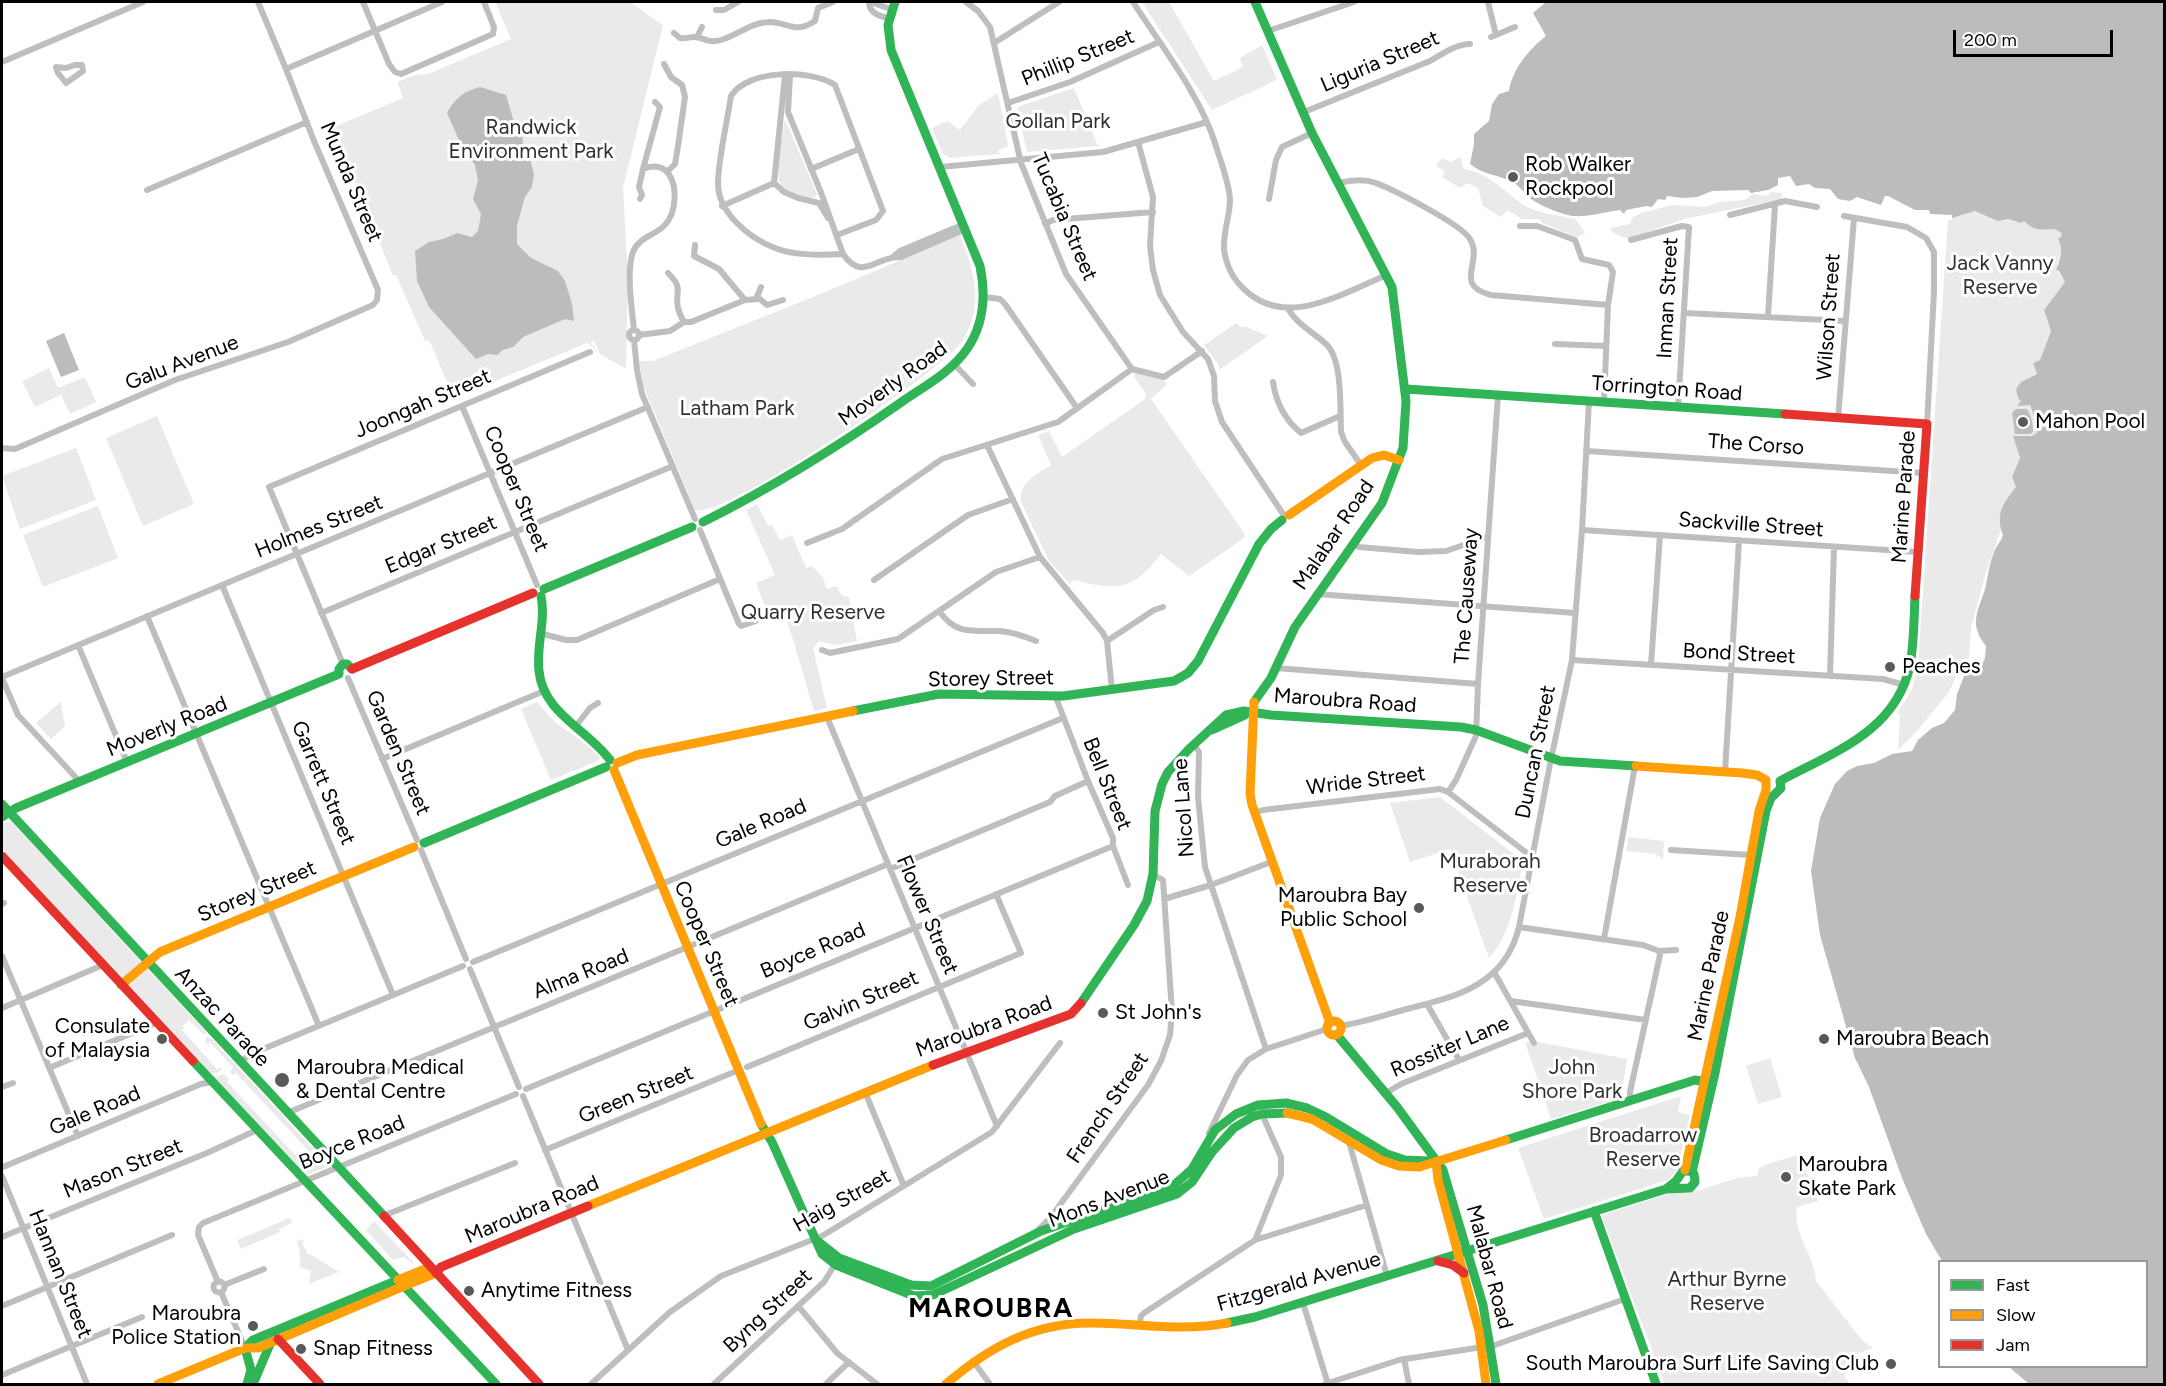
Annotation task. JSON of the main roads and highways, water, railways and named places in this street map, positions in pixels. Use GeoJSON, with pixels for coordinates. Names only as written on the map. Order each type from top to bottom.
{"type":"FeatureCollection","features":[{"type":"Feature","properties":{"kind":"place","name":"Rob Walker Rockpool"},"geometry":{"type":"Point","coordinates":[1513,177]}},
{"type":"Feature","properties":{"kind":"place","name":"Mahon Pool"},"geometry":{"type":"Point","coordinates":[2023,422]}},
{"type":"Feature","properties":{"kind":"place","name":"Peaches"},"geometry":{"type":"Point","coordinates":[1890,667]}},
{"type":"Feature","properties":{"kind":"place","name":"Maroubra Bay Public School"},"geometry":{"type":"Point","coordinates":[1419,908]}},
{"type":"Feature","properties":{"kind":"place","name":"St John's"},"geometry":{"type":"Point","coordinates":[1103,1013]}},
{"type":"Feature","properties":{"kind":"place","name":"Consulate of Malaysia"},"geometry":{"type":"Point","coordinates":[162,1039]}},
{"type":"Feature","properties":{"kind":"place","name":"Maroubra Beach"},"geometry":{"type":"Point","coordinates":[1824,1039]}},
{"type":"Feature","properties":{"kind":"place","name":"Maroubra Medical & Dental Centre"},"geometry":{"type":"Point","coordinates":[282,1080]}},
{"type":"Feature","properties":{"kind":"place","name":"Maroubra Skate Park"},"geometry":{"type":"Point","coordinates":[1786,1177]}},
{"type":"Feature","properties":{"kind":"place","name":"Anytime Fitness"},"geometry":{"type":"Point","coordinates":[469,1291]}},
{"type":"Feature","properties":{"kind":"place","name":"Maroubra Police Station"},"geometry":{"type":"Point","coordinates":[253,1326]}},
{"type":"Feature","properties":{"kind":"place","name":"Snap Fitness"},"geometry":{"type":"Point","coordinates":[301,1349]}},
{"type":"Feature","properties":{"kind":"place","name":"South Maroubra Surf Life Saving Club"},"geometry":{"type":"Point","coordinates":[1891,1364]}},
{"type":"Feature","properties":{"kind":"district","name":"MAROUBRA"},"geometry":{"type":"Point","coordinates":[991,1309]}},
{"type":"Feature","properties":{"kind":"park label","name":"Gollan Park"},"geometry":{"type":"Point","coordinates":[1058,122]}},
{"type":"Feature","properties":{"kind":"park label","name":"Randwick Environment Park"},"geometry":{"type":"Point","coordinates":[531,140]}},
{"type":"Feature","properties":{"kind":"park label","name":"Jack Vanny Reserve"},"geometry":{"type":"Point","coordinates":[2000,276]}},
{"type":"Feature","properties":{"kind":"park label","name":"Latham Park"},"geometry":{"type":"Point","coordinates":[737,409]}},
{"type":"Feature","properties":{"kind":"park label","name":"Quarry Reserve"},"geometry":{"type":"Point","coordinates":[813,613]}},
{"type":"Feature","properties":{"kind":"park label","name":"Muraborah Reserve"},"geometry":{"type":"Point","coordinates":[1490,874]}},
{"type":"Feature","properties":{"kind":"park label","name":"John Shore Park"},"geometry":{"type":"Point","coordinates":[1572,1080]}},
{"type":"Feature","properties":{"kind":"park label","name":"Broadarrow Reserve"},"geometry":{"type":"Point","coordinates":[1643,1148]}},
{"type":"Feature","properties":{"kind":"park label","name":"Arthur Byrne Reserve"},"geometry":{"type":"Point","coordinates":[1727,1292]}}]}
